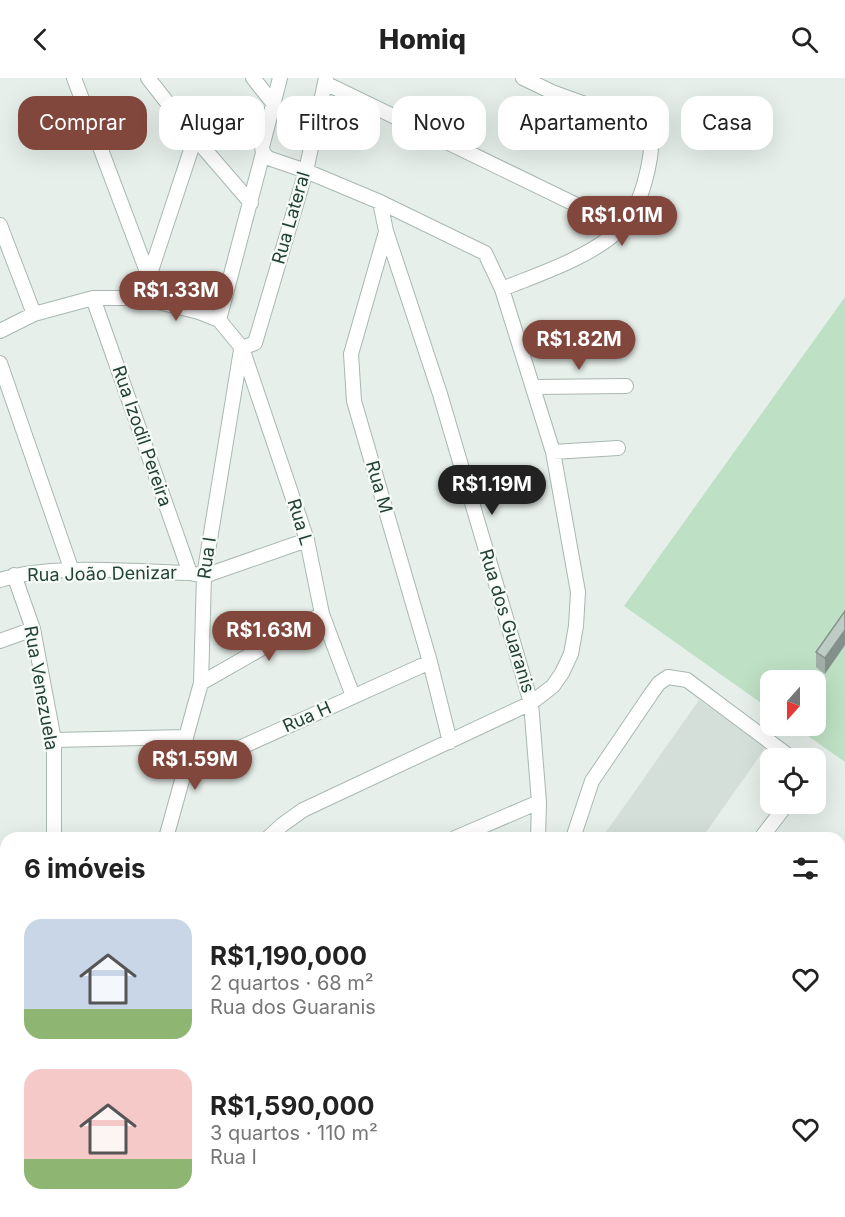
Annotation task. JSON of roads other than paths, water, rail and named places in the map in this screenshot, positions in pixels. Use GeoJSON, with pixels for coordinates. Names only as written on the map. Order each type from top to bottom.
{"type":"FeatureCollection","features":[{"type":"Feature","properties":{"kind":"street"},"geometry":{"type":"LineString","coordinates":[[74,78],[149,277]]}},
{"type":"Feature","properties":{"kind":"street"},"geometry":{"type":"LineString","coordinates":[[148,78],[162,96]]}},
{"type":"Feature","properties":{"kind":"street"},"geometry":{"type":"LineString","coordinates":[[253,78],[273,103]]}},
{"type":"Feature","properties":{"kind":"street"},"geometry":{"type":"LineString","coordinates":[[219,320],[263,153],[262,147],[280,78]]}},
{"type":"Feature","properties":{"kind":"street"},"geometry":{"type":"LineString","coordinates":[[501,289],[562,265],[622,227],[635,206],[650,162],[652,132],[646,126],[552,92],[523,78]]}},
{"type":"Feature","properties":{"kind":"street"},"geometry":{"type":"LineString","coordinates":[[325,80],[622,227]]}},
{"type":"Feature","properties":{"kind":"street","name":"Rua Lateral"},"geometry":{"type":"LineString","coordinates":[[242,348],[255,343],[306,171],[325,80]]}},
{"type":"Feature","properties":{"kind":"street"},"geometry":{"type":"LineString","coordinates":[[142,298],[191,150]]}},
{"type":"Feature","properties":{"kind":"street"},"geometry":{"type":"LineString","coordinates":[[205,150],[250,203]]}},
{"type":"Feature","properties":{"kind":"street"},"geometry":{"type":"LineString","coordinates":[[263,153],[268,158],[380,202],[485,253],[501,289],[553,452],[578,592],[576,626],[571,654],[562,674],[553,686],[531,703],[303,810],[274,832]]}},
{"type":"Feature","properties":{"kind":"street","name":"Rua dos Guaranis"},"geometry":{"type":"LineString","coordinates":[[380,202],[386,231],[440,394],[531,703],[539,801],[538,832]]}},
{"type":"Feature","properties":{"kind":"street"},"geometry":{"type":"LineString","coordinates":[[0,225],[34,314]]}},
{"type":"Feature","properties":{"kind":"street","name":"Rua M"},"geometry":{"type":"LineString","coordinates":[[386,231],[351,354],[354,401],[430,662],[450,742]]}},
{"type":"Feature","properties":{"kind":"street"},"geometry":{"type":"LineString","coordinates":[[0,331],[34,314],[93,298],[142,298],[199,312],[219,320],[242,348]]}},
{"type":"Feature","properties":{"kind":"street","name":"Rua Izodil Pereira"},"geometry":{"type":"LineString","coordinates":[[93,298],[197,575]]}},
{"type":"Feature","properties":{"kind":"street","name":"Rua L"},"geometry":{"type":"LineString","coordinates":[[242,348],[307,540],[322,614],[353,696]]}},
{"type":"Feature","properties":{"kind":"street","name":"Rua I"},"geometry":{"type":"LineString","coordinates":[[168,832],[184,773],[186,737],[201,683],[197,575],[242,348]]}},
{"type":"Feature","properties":{"kind":"street"},"geometry":{"type":"LineString","coordinates":[[0,363],[72,571]]}},
{"type":"Feature","properties":{"kind":"street"},"geometry":{"type":"LineString","coordinates":[[533,387],[626,386]]}},
{"type":"Feature","properties":{"kind":"street"},"geometry":{"type":"LineString","coordinates":[[553,452],[618,448]]}},
{"type":"Feature","properties":{"kind":"street"},"geometry":{"type":"LineString","coordinates":[[197,575],[307,540]]}},
{"type":"Feature","properties":{"kind":"street","name":"Rua João Denizar"},"geometry":{"type":"LineString","coordinates":[[4,577],[72,571],[197,575]]}},
{"type":"Feature","properties":{"kind":"street","name":"Rua Venezuela"},"geometry":{"type":"LineString","coordinates":[[4,577],[33,629],[54,740],[54,832]]}},
{"type":"Feature","properties":{"kind":"street"},"geometry":{"type":"LineString","coordinates":[[201,683],[322,614]]}},
{"type":"Feature","properties":{"kind":"street"},"geometry":{"type":"LineString","coordinates":[[0,641],[33,629]]}},
{"type":"Feature","properties":{"kind":"street","name":"Rua H"},"geometry":{"type":"LineString","coordinates":[[184,773],[430,662]]}},
{"type":"Feature","properties":{"kind":"street"},"geometry":{"type":"LineString","coordinates":[[575,832],[592,781],[659,682],[668,677],[687,680],[778,748]]}},
{"type":"Feature","properties":{"kind":"street"},"geometry":{"type":"LineString","coordinates":[[54,740],[186,737]]}},
{"type":"Feature","properties":{"kind":"street"},"geometry":{"type":"LineString","coordinates":[[480,832],[539,801]]}},
{"type":"Feature","properties":{"kind":"street"},"geometry":{"type":"LineString","coordinates":[[766,832],[779,814]]}}]}
